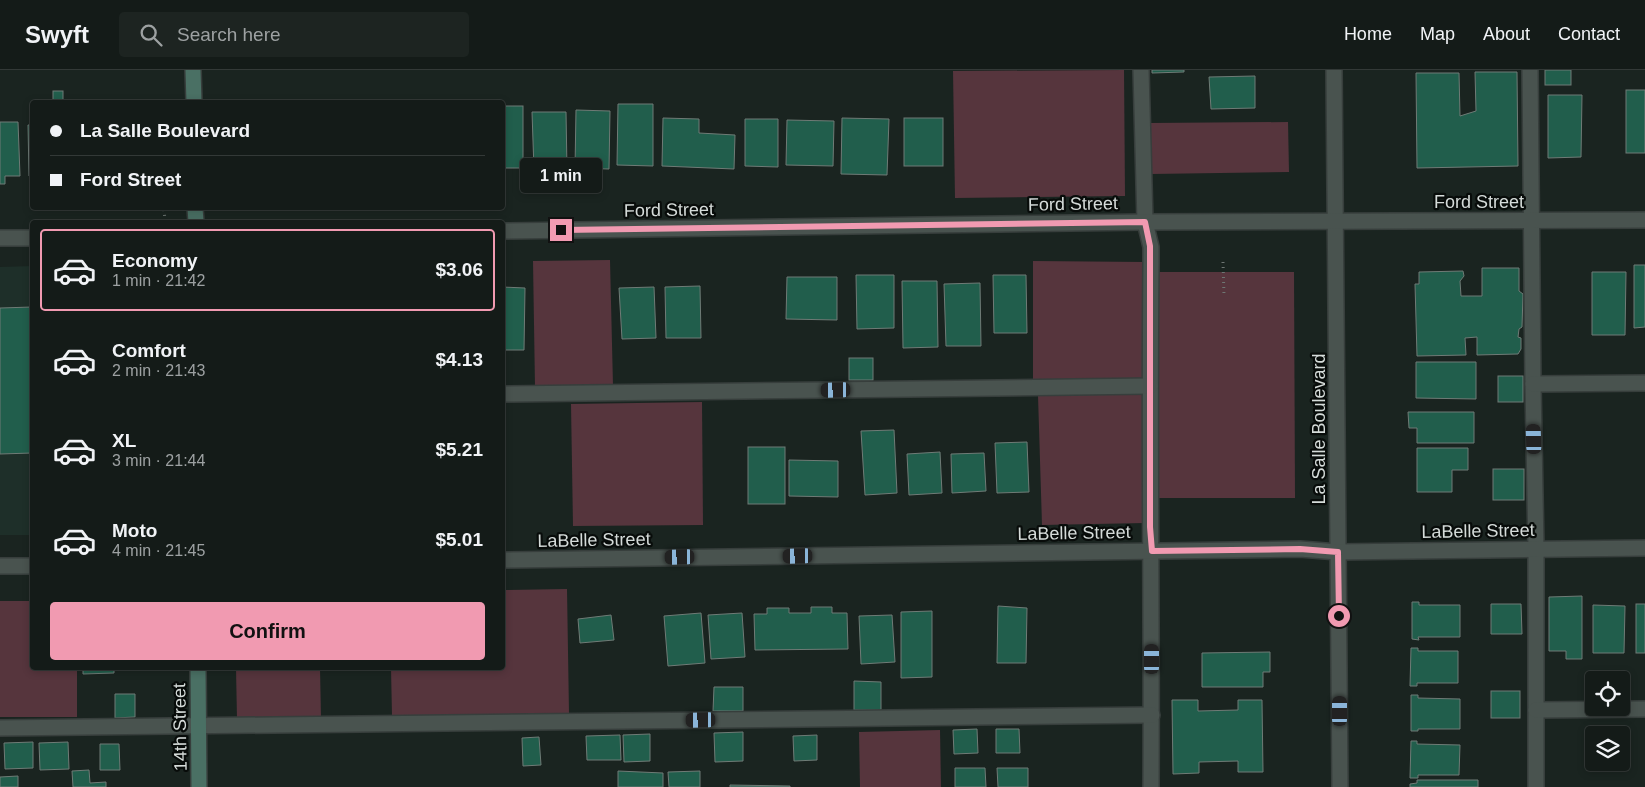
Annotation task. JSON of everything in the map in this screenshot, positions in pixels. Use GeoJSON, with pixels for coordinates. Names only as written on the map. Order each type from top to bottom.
{"type":"FeatureCollection","features":[{"type":"Feature","properties":{"kind":"street"},"geometry":{"type":"LineString","coordinates":[[193,70],[194,100]]}},
{"type":"Feature","properties":{"kind":"street"},"geometry":{"type":"LineString","coordinates":[[1141,70],[1145,222],[1150,246],[1152,787]]}},
{"type":"Feature","properties":{"kind":"street","name":"La Salle Boulevard"},"geometry":{"type":"LineString","coordinates":[[1334,70],[1340,787]]}},
{"type":"Feature","properties":{"kind":"street"},"geometry":{"type":"LineString","coordinates":[[1530,70],[1536,549],[1536,787]]}},
{"type":"Feature","properties":{"kind":"street","name":"Ford Street"},"geometry":{"type":"LineString","coordinates":[[505,231],[1145,222],[1645,220]]}},
{"type":"Feature","properties":{"kind":"street"},"geometry":{"type":"LineString","coordinates":[[0,238],[30,238]]}},
{"type":"Feature","properties":{"kind":"street"},"geometry":{"type":"LineString","coordinates":[[1533,384],[1645,383]]}},
{"type":"Feature","properties":{"kind":"street"},"geometry":{"type":"LineString","coordinates":[[505,394],[1150,386]]}},
{"type":"Feature","properties":{"kind":"street","name":"LaBelle Street"},"geometry":{"type":"LineString","coordinates":[[505,560],[1300,549],[1338,552],[1645,548]]}},
{"type":"Feature","properties":{"kind":"street"},"geometry":{"type":"LineString","coordinates":[[0,566],[30,566]]}},
{"type":"Feature","properties":{"kind":"street","name":"14th Street"},"geometry":{"type":"LineString","coordinates":[[198,670],[199,787]]}},
{"type":"Feature","properties":{"kind":"street"},"geometry":{"type":"LineString","coordinates":[[1536,710],[1645,709]]}},
{"type":"Feature","properties":{"kind":"street"},"geometry":{"type":"LineString","coordinates":[[0,728],[1152,715]]}},
{"type":"Feature","properties":{"kind":"path"},"geometry":{"type":"LineString","coordinates":[[164,210],[164,220]]}},
{"type":"Feature","properties":{"kind":"path"},"geometry":{"type":"LineString","coordinates":[[1223,262],[1224,296]]}},
{"type":"Feature","properties":{"kind":"shaded area"},"geometry":{"type":"Polygon","coordinates":[[[1124,70],[1125,196],[955,198],[953,71],[1124,70]]]}},
{"type":"Feature","properties":{"kind":"shaded area"},"geometry":{"type":"Polygon","coordinates":[[[1288,122],[1289,172],[1151,174],[1150,123],[1288,122]]]}},
{"type":"Feature","properties":{"kind":"shaded area"},"geometry":{"type":"Polygon","coordinates":[[[610,260],[613,386],[535,387],[533,261],[610,260]]]}},
{"type":"Feature","properties":{"kind":"shaded area"},"geometry":{"type":"Polygon","coordinates":[[[1033,261],[1145,262],[1146,381],[1033,381],[1033,261]]]}},
{"type":"Feature","properties":{"kind":"shaded area"},"geometry":{"type":"Polygon","coordinates":[[[30,266],[30,535],[0,535],[0,267],[30,266]]]}},
{"type":"Feature","properties":{"kind":"shaded area"},"geometry":{"type":"Polygon","coordinates":[[[1157,272],[1294,272],[1295,498],[1158,498],[1157,272]]]}},
{"type":"Feature","properties":{"kind":"shaded area"},"geometry":{"type":"Polygon","coordinates":[[[1143,393],[1146,523],[1042,525],[1038,395],[1143,393]]]}},
{"type":"Feature","properties":{"kind":"shaded area"},"geometry":{"type":"Polygon","coordinates":[[[702,402],[703,525],[573,526],[571,404],[702,402]]]}},
{"type":"Feature","properties":{"kind":"shaded area"},"geometry":{"type":"Polygon","coordinates":[[[567,589],[569,713],[392,716],[391,670],[505,670],[505,590],[567,589]]]}},
{"type":"Feature","properties":{"kind":"shaded area"},"geometry":{"type":"Polygon","coordinates":[[[0,601],[30,601],[30,670],[77,670],[77,717],[0,717],[0,601]]]}},
{"type":"Feature","properties":{"kind":"shaded area"},"geometry":{"type":"Polygon","coordinates":[[[236,670],[320,670],[321,718],[237,719],[236,670]]]}},
{"type":"Feature","properties":{"kind":"shaded area"},"geometry":{"type":"Polygon","coordinates":[[[940,730],[941,787],[860,787],[859,732],[940,730]]]}},
{"type":"Feature","properties":{"kind":"building"},"geometry":{"type":"Polygon","coordinates":[[[1152,70],[1184,70],[1184,72],[1152,73],[1152,70]]]}},
{"type":"Feature","properties":{"kind":"building"},"geometry":{"type":"Polygon","coordinates":[[[1545,70],[1571,70],[1571,85],[1545,85],[1545,70]]]}},
{"type":"Feature","properties":{"kind":"building"},"geometry":{"type":"Polygon","coordinates":[[[1475,72],[1517,72],[1518,166],[1417,168],[1416,73],[1459,73],[1460,116],[1476,111],[1475,72]]]}},
{"type":"Feature","properties":{"kind":"building"},"geometry":{"type":"Polygon","coordinates":[[[1255,76],[1255,108],[1211,109],[1209,77],[1255,76]]]}},
{"type":"Feature","properties":{"kind":"building"},"geometry":{"type":"Polygon","coordinates":[[[1626,90],[1645,90],[1645,153],[1626,153],[1626,90]]]}},
{"type":"Feature","properties":{"kind":"building"},"geometry":{"type":"Polygon","coordinates":[[[53,91],[63,91],[63,100],[53,100],[53,91]]]}},
{"type":"Feature","properties":{"kind":"building"},"geometry":{"type":"Polygon","coordinates":[[[1548,95],[1582,95],[1581,157],[1548,158],[1548,95]]]}},
{"type":"Feature","properties":{"kind":"building"},"geometry":{"type":"Polygon","coordinates":[[[618,104],[653,104],[653,166],[617,165],[618,104]]]}},
{"type":"Feature","properties":{"kind":"building"},"geometry":{"type":"Polygon","coordinates":[[[505,106],[523,106],[523,168],[505,168],[505,106]]]}},
{"type":"Feature","properties":{"kind":"building"},"geometry":{"type":"Polygon","coordinates":[[[576,110],[610,111],[609,169],[575,168],[576,110]]]}},
{"type":"Feature","properties":{"kind":"building"},"geometry":{"type":"Polygon","coordinates":[[[532,112],[566,112],[567,170],[534,170],[532,112]]]}},
{"type":"Feature","properties":{"kind":"building"},"geometry":{"type":"Polygon","coordinates":[[[663,118],[699,119],[699,133],[735,135],[734,169],[662,166],[663,118]]]}},
{"type":"Feature","properties":{"kind":"building"},"geometry":{"type":"Polygon","coordinates":[[[842,118],[889,119],[887,175],[841,174],[842,118]]]}},
{"type":"Feature","properties":{"kind":"building"},"geometry":{"type":"Polygon","coordinates":[[[904,118],[943,118],[943,166],[904,166],[904,118]]]}},
{"type":"Feature","properties":{"kind":"building"},"geometry":{"type":"Polygon","coordinates":[[[745,119],[778,119],[778,167],[745,166],[745,119]]]}},
{"type":"Feature","properties":{"kind":"building"},"geometry":{"type":"Polygon","coordinates":[[[787,120],[834,121],[833,166],[786,165],[787,120]]]}},
{"type":"Feature","properties":{"kind":"building"},"geometry":{"type":"Polygon","coordinates":[[[0,122],[18,122],[20,176],[5,176],[5,184],[0,184],[0,122]]]}},
{"type":"Feature","properties":{"kind":"building"},"geometry":{"type":"Polygon","coordinates":[[[28,125],[30,125],[30,176],[28,125]]]}},
{"type":"Feature","properties":{"kind":"building"},"geometry":{"type":"Polygon","coordinates":[[[1634,265],[1645,265],[1645,327],[1634,328],[1634,265]]]}},
{"type":"Feature","properties":{"kind":"building"},"geometry":{"type":"Polygon","coordinates":[[[1482,268],[1519,268],[1519,291],[1523,294],[1522,327],[1519,329],[1518,337],[1521,338],[1521,349],[1518,354],[1477,355],[1477,337],[1465,338],[1466,355],[1417,356],[1415,284],[1419,284],[1419,272],[1463,271],[1464,276],[1460,281],[1461,296],[1482,296],[1482,268]]]}},
{"type":"Feature","properties":{"kind":"building"},"geometry":{"type":"Polygon","coordinates":[[[1592,272],[1626,272],[1625,335],[1592,335],[1592,272]]]}},
{"type":"Feature","properties":{"kind":"building"},"geometry":{"type":"Polygon","coordinates":[[[856,275],[894,275],[894,328],[857,329],[856,275]]]}},
{"type":"Feature","properties":{"kind":"building"},"geometry":{"type":"Polygon","coordinates":[[[993,275],[1026,275],[1027,333],[994,333],[993,275]]]}},
{"type":"Feature","properties":{"kind":"building"},"geometry":{"type":"Polygon","coordinates":[[[787,277],[837,277],[837,320],[786,319],[787,277]]]}},
{"type":"Feature","properties":{"kind":"building"},"geometry":{"type":"Polygon","coordinates":[[[902,281],[937,281],[938,347],[903,348],[902,281]]]}},
{"type":"Feature","properties":{"kind":"building"},"geometry":{"type":"Polygon","coordinates":[[[980,283],[981,346],[946,346],[944,284],[980,283]]]}},
{"type":"Feature","properties":{"kind":"building"},"geometry":{"type":"Polygon","coordinates":[[[700,286],[701,338],[666,338],[665,287],[700,286]]]}},
{"type":"Feature","properties":{"kind":"building"},"geometry":{"type":"Polygon","coordinates":[[[505,287],[525,288],[524,350],[505,350],[505,287]]]}},
{"type":"Feature","properties":{"kind":"building"},"geometry":{"type":"Polygon","coordinates":[[[654,287],[656,338],[622,339],[619,288],[654,287]]]}},
{"type":"Feature","properties":{"kind":"building"},"geometry":{"type":"Polygon","coordinates":[[[30,307],[30,453],[0,454],[0,308],[30,307]]]}},
{"type":"Feature","properties":{"kind":"building"},"geometry":{"type":"Polygon","coordinates":[[[849,358],[873,358],[873,380],[849,380],[849,358]]]}},
{"type":"Feature","properties":{"kind":"building"},"geometry":{"type":"Polygon","coordinates":[[[1416,362],[1476,362],[1476,399],[1416,398],[1416,362]]]}},
{"type":"Feature","properties":{"kind":"building"},"geometry":{"type":"Polygon","coordinates":[[[1498,376],[1523,376],[1523,402],[1498,402],[1498,376]]]}},
{"type":"Feature","properties":{"kind":"building"},"geometry":{"type":"Polygon","coordinates":[[[1408,412],[1474,412],[1474,443],[1417,443],[1417,428],[1409,428],[1408,412]]]}},
{"type":"Feature","properties":{"kind":"building"},"geometry":{"type":"Polygon","coordinates":[[[894,430],[897,493],[865,495],[861,431],[894,430]]]}},
{"type":"Feature","properties":{"kind":"building"},"geometry":{"type":"Polygon","coordinates":[[[1027,442],[1029,492],[997,493],[995,443],[1027,442]]]}},
{"type":"Feature","properties":{"kind":"building"},"geometry":{"type":"Polygon","coordinates":[[[748,447],[785,447],[785,504],[748,504],[748,447]]]}},
{"type":"Feature","properties":{"kind":"building"},"geometry":{"type":"Polygon","coordinates":[[[1417,448],[1468,448],[1468,470],[1452,470],[1452,492],[1417,492],[1417,448]]]}},
{"type":"Feature","properties":{"kind":"building"},"geometry":{"type":"Polygon","coordinates":[[[940,452],[942,493],[909,495],[907,454],[940,452]]]}},
{"type":"Feature","properties":{"kind":"building"},"geometry":{"type":"Polygon","coordinates":[[[984,453],[986,491],[952,493],[951,454],[984,453]]]}},
{"type":"Feature","properties":{"kind":"building"},"geometry":{"type":"Polygon","coordinates":[[[789,460],[838,461],[838,497],[789,496],[789,460]]]}},
{"type":"Feature","properties":{"kind":"building"},"geometry":{"type":"Polygon","coordinates":[[[1493,469],[1524,469],[1524,500],[1493,500],[1493,469]]]}},
{"type":"Feature","properties":{"kind":"building"},"geometry":{"type":"Polygon","coordinates":[[[1582,596],[1582,659],[1566,659],[1566,651],[1549,651],[1549,597],[1582,596]]]}},
{"type":"Feature","properties":{"kind":"building"},"geometry":{"type":"Polygon","coordinates":[[[1412,602],[1419,602],[1419,605],[1460,605],[1460,637],[1418,637],[1419,640],[1412,639],[1412,602]]]}},
{"type":"Feature","properties":{"kind":"building"},"geometry":{"type":"Polygon","coordinates":[[[1491,604],[1521,604],[1522,634],[1491,634],[1491,604]]]}},
{"type":"Feature","properties":{"kind":"building"},"geometry":{"type":"Polygon","coordinates":[[[1636,604],[1645,604],[1645,653],[1636,653],[1636,604]]]}},
{"type":"Feature","properties":{"kind":"building"},"geometry":{"type":"Polygon","coordinates":[[[1593,605],[1625,606],[1624,653],[1593,653],[1593,605]]]}},
{"type":"Feature","properties":{"kind":"building"},"geometry":{"type":"Polygon","coordinates":[[[998,606],[1027,608],[1026,663],[997,663],[998,606]]]}},
{"type":"Feature","properties":{"kind":"building"},"geometry":{"type":"Polygon","coordinates":[[[811,607],[832,607],[832,613],[847,613],[848,649],[755,650],[754,614],[767,614],[767,608],[789,608],[789,613],[811,613],[811,607]]]}},
{"type":"Feature","properties":{"kind":"building"},"geometry":{"type":"Polygon","coordinates":[[[932,611],[932,677],[901,678],[901,612],[932,611]]]}},
{"type":"Feature","properties":{"kind":"building"},"geometry":{"type":"Polygon","coordinates":[[[701,613],[705,663],[668,666],[664,616],[701,613]]]}},
{"type":"Feature","properties":{"kind":"building"},"geometry":{"type":"Polygon","coordinates":[[[742,613],[745,657],[711,659],[708,615],[742,613]]]}},
{"type":"Feature","properties":{"kind":"building"},"geometry":{"type":"Polygon","coordinates":[[[611,615],[614,640],[580,643],[578,619],[611,615]]]}},
{"type":"Feature","properties":{"kind":"building"},"geometry":{"type":"Polygon","coordinates":[[[892,615],[895,662],[861,664],[859,616],[892,615]]]}},
{"type":"Feature","properties":{"kind":"building"},"geometry":{"type":"Polygon","coordinates":[[[1411,648],[1418,648],[1418,651],[1458,651],[1458,683],[1417,683],[1417,686],[1410,686],[1411,648]]]}},
{"type":"Feature","properties":{"kind":"building"},"geometry":{"type":"Polygon","coordinates":[[[1270,652],[1270,672],[1263,672],[1263,687],[1202,687],[1202,653],[1270,652]]]}},
{"type":"Feature","properties":{"kind":"building"},"geometry":{"type":"Polygon","coordinates":[[[83,670],[114,670],[114,673],[83,674],[83,670]]]}},
{"type":"Feature","properties":{"kind":"building"},"geometry":{"type":"Polygon","coordinates":[[[854,681],[881,682],[881,710],[854,710],[854,681]]]}},
{"type":"Feature","properties":{"kind":"building"},"geometry":{"type":"Polygon","coordinates":[[[714,687],[743,687],[743,711],[713,711],[714,687]]]}},
{"type":"Feature","properties":{"kind":"building"},"geometry":{"type":"Polygon","coordinates":[[[1491,691],[1520,691],[1520,718],[1491,718],[1491,691]]]}},
{"type":"Feature","properties":{"kind":"building"},"geometry":{"type":"Polygon","coordinates":[[[115,694],[135,694],[135,717],[115,718],[115,694]]]}},
{"type":"Feature","properties":{"kind":"building"},"geometry":{"type":"Polygon","coordinates":[[[1411,695],[1418,695],[1418,698],[1460,699],[1460,729],[1418,729],[1418,731],[1411,731],[1411,695]]]}},
{"type":"Feature","properties":{"kind":"building"},"geometry":{"type":"Polygon","coordinates":[[[1172,700],[1198,700],[1198,711],[1238,710],[1238,700],[1262,700],[1263,772],[1238,772],[1238,761],[1199,762],[1199,773],[1173,774],[1172,700]]]}},
{"type":"Feature","properties":{"kind":"building"},"geometry":{"type":"Polygon","coordinates":[[[977,729],[978,753],[954,754],[953,730],[977,729]]]}},
{"type":"Feature","properties":{"kind":"building"},"geometry":{"type":"Polygon","coordinates":[[[996,729],[1019,729],[1020,753],[996,753],[996,729]]]}},
{"type":"Feature","properties":{"kind":"building"},"geometry":{"type":"Polygon","coordinates":[[[743,732],[743,761],[715,762],[714,733],[743,732]]]}},
{"type":"Feature","properties":{"kind":"building"},"geometry":{"type":"Polygon","coordinates":[[[650,734],[650,761],[624,762],[623,735],[650,734]]]}},
{"type":"Feature","properties":{"kind":"building"},"geometry":{"type":"Polygon","coordinates":[[[620,735],[621,760],[587,760],[586,736],[620,735]]]}},
{"type":"Feature","properties":{"kind":"building"},"geometry":{"type":"Polygon","coordinates":[[[817,735],[817,760],[794,761],[793,736],[817,735]]]}},
{"type":"Feature","properties":{"kind":"building"},"geometry":{"type":"Polygon","coordinates":[[[539,737],[541,765],[523,766],[522,738],[539,737]]]}},
{"type":"Feature","properties":{"kind":"building"},"geometry":{"type":"Polygon","coordinates":[[[1411,741],[1417,741],[1417,744],[1460,745],[1459,775],[1418,775],[1418,778],[1410,778],[1411,741]]]}},
{"type":"Feature","properties":{"kind":"building"},"geometry":{"type":"Polygon","coordinates":[[[33,742],[33,768],[5,769],[4,743],[33,742]]]}},
{"type":"Feature","properties":{"kind":"building"},"geometry":{"type":"Polygon","coordinates":[[[68,742],[69,769],[40,770],[39,743],[68,742]]]}},
{"type":"Feature","properties":{"kind":"building"},"geometry":{"type":"Polygon","coordinates":[[[100,744],[119,744],[120,770],[100,770],[100,744]]]}},
{"type":"Feature","properties":{"kind":"building"},"geometry":{"type":"Polygon","coordinates":[[[955,768],[985,768],[986,787],[955,787],[955,768]]]}},
{"type":"Feature","properties":{"kind":"building"},"geometry":{"type":"Polygon","coordinates":[[[997,768],[1028,768],[1028,787],[998,787],[997,768]]]}},
{"type":"Feature","properties":{"kind":"building"},"geometry":{"type":"Polygon","coordinates":[[[89,770],[90,783],[106,782],[106,787],[73,787],[72,771],[89,770]]]}},
{"type":"Feature","properties":{"kind":"building"},"geometry":{"type":"Polygon","coordinates":[[[618,771],[663,773],[663,787],[618,787],[618,771]]]}},
{"type":"Feature","properties":{"kind":"building"},"geometry":{"type":"Polygon","coordinates":[[[700,771],[700,787],[669,787],[668,772],[700,771]]]}},
{"type":"Feature","properties":{"kind":"building"},"geometry":{"type":"Polygon","coordinates":[[[18,776],[18,787],[0,787],[0,777],[18,776]]]}},
{"type":"Feature","properties":{"kind":"building"},"geometry":{"type":"Polygon","coordinates":[[[1417,780],[1478,780],[1478,787],[1410,787],[1410,784],[1417,783],[1417,780]]]}},
{"type":"Feature","properties":{"kind":"building"},"geometry":{"type":"Polygon","coordinates":[[[730,785],[790,786],[790,787],[730,787],[730,785]]]}},
{"type":"Feature","properties":{"kind":"route"},"geometry":{"type":"LineString","coordinates":[[561,230],[1145,222],[1150,246],[1151,264],[1150,527],[1152,551],[1300,549],[1338,552],[1339,616]]}}]}
